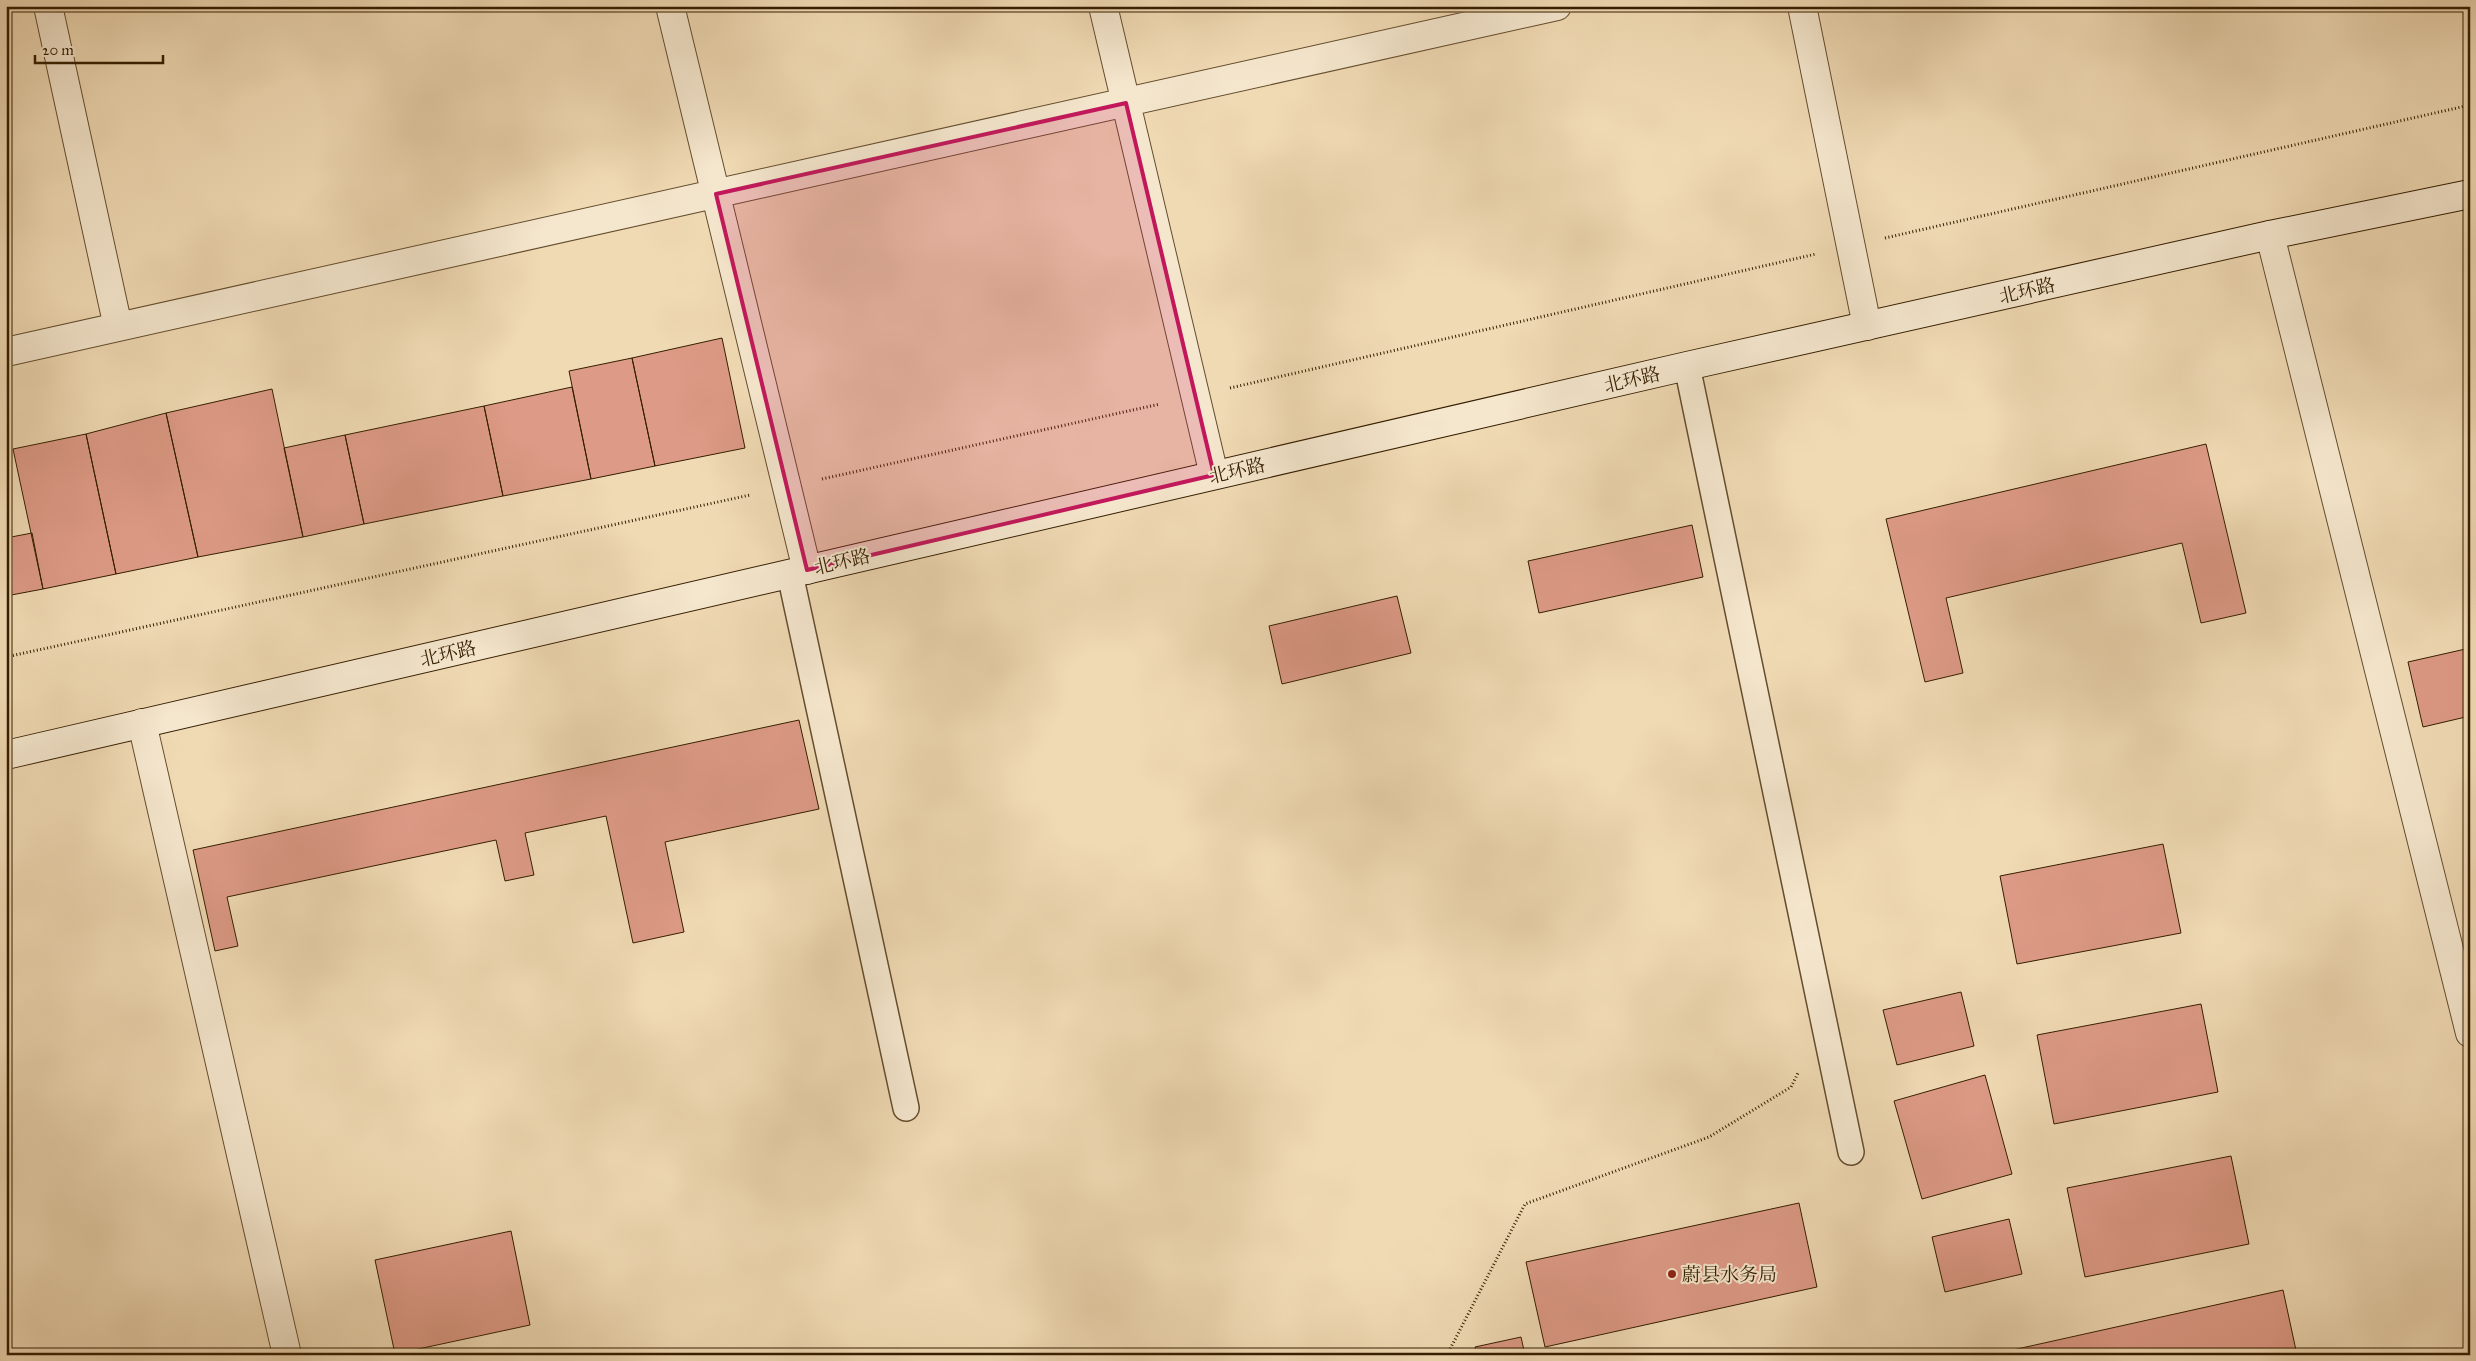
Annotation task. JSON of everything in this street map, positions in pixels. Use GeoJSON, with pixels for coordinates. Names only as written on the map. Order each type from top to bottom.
{"type":"FeatureCollection","features":[{"type":"Feature","properties":{"kind":"street"},"geometry":{"type":"LineString","coordinates":[[48,6],[118,327]]}},
{"type":"Feature","properties":{"kind":"street"},"geometry":{"type":"LineString","coordinates":[[670,6],[787,487],[798,572]]}},
{"type":"Feature","properties":{"kind":"street"},"geometry":{"type":"LineString","coordinates":[[1103,6],[1214,476]]}},
{"type":"Feature","properties":{"kind":"street"},"geometry":{"type":"LineString","coordinates":[[6,352],[1557,6]]}},
{"type":"Feature","properties":{"kind":"street"},"geometry":{"type":"LineString","coordinates":[[1802,6],[1867,326]]}},
{"type":"Feature","properties":{"kind":"street","name":"北环路"},"geometry":{"type":"LineString","coordinates":[[6,755],[1686,366],[2270,235],[2470,194]]}},
{"type":"Feature","properties":{"kind":"street"},"geometry":{"type":"LineString","coordinates":[[2270,235],[2466,1006],[2470,1033]]}},
{"type":"Feature","properties":{"kind":"street"},"geometry":{"type":"LineString","coordinates":[[142,724],[287,1355]]}},
{"type":"Feature","properties":{"kind":"lane"},"geometry":{"type":"LineString","coordinates":[[1686,366],[1851,1152]]}},
{"type":"Feature","properties":{"kind":"lane"},"geometry":{"type":"LineString","coordinates":[[798,572],[906,1108]]}},
{"type":"Feature","properties":{"kind":"path"},"geometry":{"type":"LineString","coordinates":[[6,657],[1195,396],[2470,105]]}},
{"type":"Feature","properties":{"kind":"path"},"geometry":{"type":"LineString","coordinates":[[1447,1355],[1526,1204],[1710,1137],[1791,1087],[1824,1024]]}},
{"type":"Feature","properties":{"kind":"highlighted area"},"geometry":{"type":"Polygon","coordinates":[[[1126,103],[1214,475],[807,570],[716,194],[1126,103]]]}},
{"type":"Feature","properties":{"kind":"building"},"geometry":{"type":"Polygon","coordinates":[[[722,338],[745,448],[655,466],[632,358],[722,338]]]}},
{"type":"Feature","properties":{"kind":"building"},"geometry":{"type":"Polygon","coordinates":[[[632,358],[655,466],[591,479],[569,371],[632,358]]]}},
{"type":"Feature","properties":{"kind":"building"},"geometry":{"type":"Polygon","coordinates":[[[572,387],[591,479],[503,496],[484,406],[572,387]]]}},
{"type":"Feature","properties":{"kind":"building"},"geometry":{"type":"Polygon","coordinates":[[[272,389],[303,537],[198,557],[166,413],[272,389]]]}},
{"type":"Feature","properties":{"kind":"building"},"geometry":{"type":"Polygon","coordinates":[[[484,406],[503,496],[364,524],[345,435],[484,406]]]}},
{"type":"Feature","properties":{"kind":"building"},"geometry":{"type":"Polygon","coordinates":[[[166,413],[198,557],[116,574],[86,434],[166,413]]]}},
{"type":"Feature","properties":{"kind":"building"},"geometry":{"type":"Polygon","coordinates":[[[86,434],[116,574],[43,589],[13,449],[86,434]]]}},
{"type":"Feature","properties":{"kind":"building"},"geometry":{"type":"Polygon","coordinates":[[[345,435],[364,524],[303,537],[284,448],[345,435]]]}},
{"type":"Feature","properties":{"kind":"building"},"geometry":{"type":"Polygon","coordinates":[[[2206,444],[2246,613],[2201,623],[2182,543],[1946,598],[1963,673],[1925,682],[1886,519],[2206,444]]]}},
{"type":"Feature","properties":{"kind":"building"},"geometry":{"type":"Polygon","coordinates":[[[1692,525],[1703,577],[1539,613],[1528,561],[1692,525]]]}},
{"type":"Feature","properties":{"kind":"building"},"geometry":{"type":"Polygon","coordinates":[[[32,533],[43,589],[6,596],[6,538],[32,533]]]}},
{"type":"Feature","properties":{"kind":"building"},"geometry":{"type":"Polygon","coordinates":[[[1397,596],[1411,653],[1282,684],[1269,626],[1397,596]]]}},
{"type":"Feature","properties":{"kind":"building"},"geometry":{"type":"Polygon","coordinates":[[[2470,648],[2470,716],[2423,727],[2408,662],[2470,648]]]}},
{"type":"Feature","properties":{"kind":"building"},"geometry":{"type":"Polygon","coordinates":[[[799,720],[819,809],[665,842],[684,932],[633,943],[606,816],[525,833],[534,875],[505,881],[496,840],[227,897],[238,946],[215,951],[193,850],[799,720]]]}},
{"type":"Feature","properties":{"kind":"building"},"geometry":{"type":"Polygon","coordinates":[[[2163,844],[2181,933],[2017,964],[2000,876],[2163,844]]]}},
{"type":"Feature","properties":{"kind":"building"},"geometry":{"type":"Polygon","coordinates":[[[1961,992],[1974,1046],[1897,1065],[1883,1010],[1961,992]]]}},
{"type":"Feature","properties":{"kind":"building"},"geometry":{"type":"Polygon","coordinates":[[[2201,1004],[2218,1092],[2054,1124],[2037,1035],[2201,1004]]]}},
{"type":"Feature","properties":{"kind":"building"},"geometry":{"type":"Polygon","coordinates":[[[1985,1075],[2012,1174],[1922,1199],[1894,1101],[1985,1075]]]}},
{"type":"Feature","properties":{"kind":"building"},"geometry":{"type":"Polygon","coordinates":[[[2231,1156],[2249,1244],[2085,1277],[2067,1188],[2231,1156]]]}},
{"type":"Feature","properties":{"kind":"building","name":"蔚县水务局"},"geometry":{"type":"Polygon","coordinates":[[[1799,1203],[1817,1287],[1545,1347],[1526,1262],[1799,1203]]]}},
{"type":"Feature","properties":{"kind":"building"},"geometry":{"type":"Polygon","coordinates":[[[2009,1219],[2022,1274],[1945,1292],[1932,1237],[2009,1219]]]}},
{"type":"Feature","properties":{"kind":"building"},"geometry":{"type":"Polygon","coordinates":[[[511,1231],[530,1325],[395,1354],[375,1260],[511,1231]]]}},
{"type":"Feature","properties":{"kind":"building"},"geometry":{"type":"Polygon","coordinates":[[[2283,1290],[2297,1355],[1990,1355],[2283,1290]]]}},
{"type":"Feature","properties":{"kind":"building"},"geometry":{"type":"Polygon","coordinates":[[[1521,1337],[1525,1355],[1476,1355],[1475,1347],[1521,1337]]]}},
{"type":"Feature","properties":{"kind":"place","name":"蔚县水务局"},"geometry":{"type":"Point","coordinates":[1672,1274]}}]}
